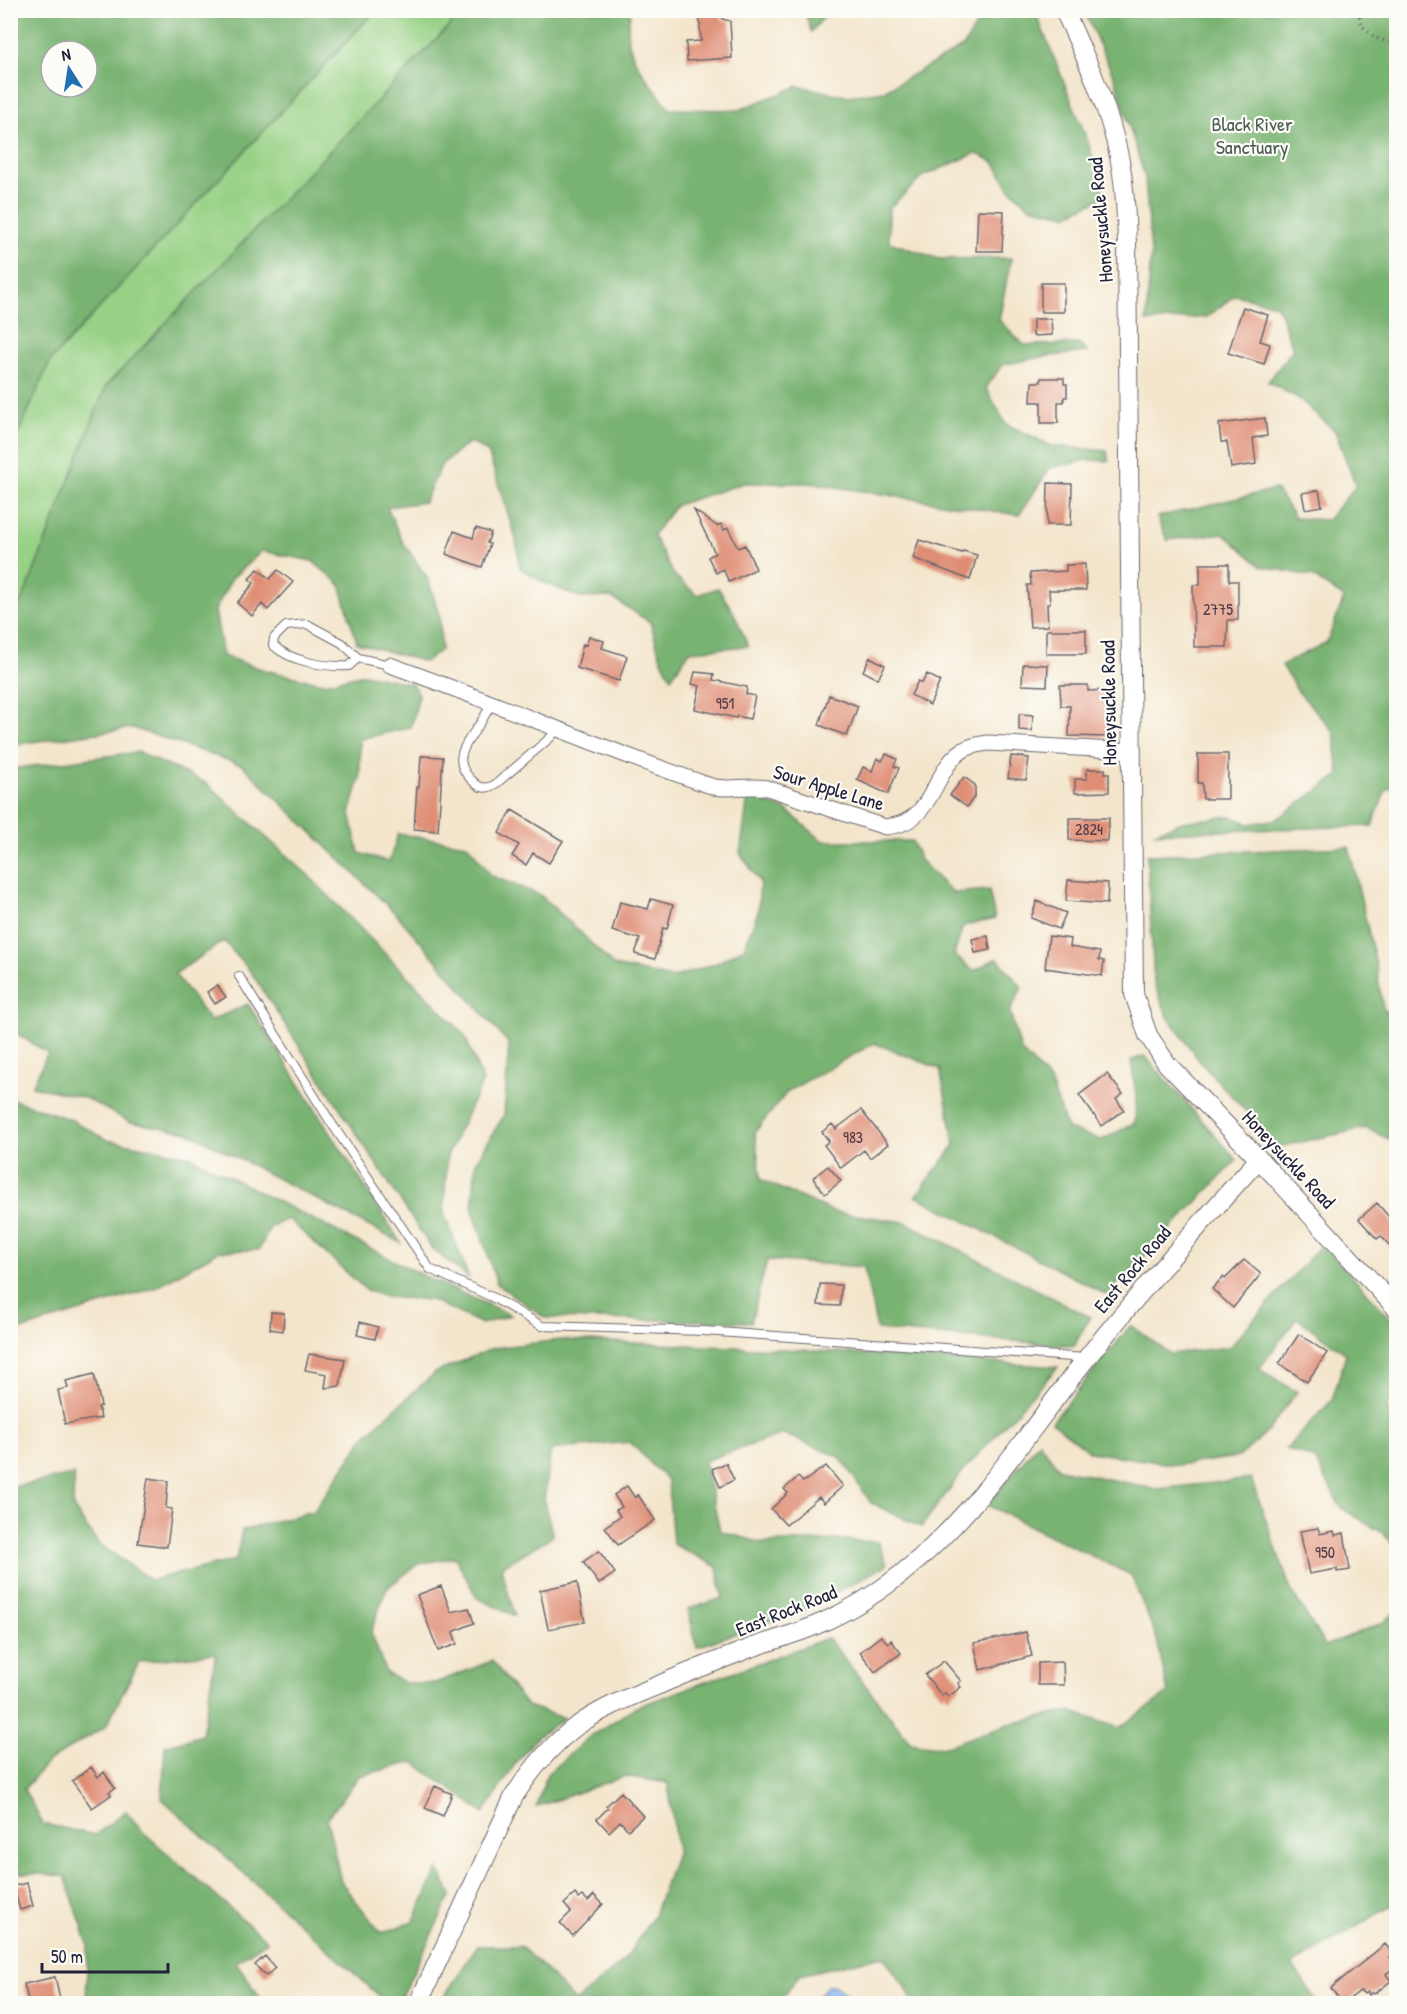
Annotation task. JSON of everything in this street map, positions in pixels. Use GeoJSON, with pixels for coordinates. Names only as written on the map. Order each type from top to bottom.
{"type":"FeatureCollection","features":[{"type":"Feature","properties":{"kind":"street","name":"Honeysuckle Road"},"geometry":{"type":"LineString","coordinates":[[1064,10],[1101,94],[1114,137],[1124,191],[1128,276],[1134,994],[1148,1035],[1167,1064],[1259,1159],[1396,1308]]}},
{"type":"Feature","properties":{"kind":"street","name":"Sour Apple Lane"},"geometry":{"type":"LineString","coordinates":[[390,665],[491,702],[639,761],[714,787],[767,788],[885,827],[899,826],[916,816],[955,757],[974,745],[988,743],[1131,750]]}},
{"type":"Feature","properties":{"kind":"street","name":"East Rock Road"},"geometry":{"type":"LineString","coordinates":[[418,2004],[514,1796],[533,1768],[549,1750],[593,1715],[622,1700],[739,1653],[813,1627],[849,1610],[881,1589],[928,1551],[980,1495],[1087,1358],[1205,1218],[1259,1159]]}},
{"type":"Feature","properties":{"kind":"lane"},"geometry":{"type":"LineString","coordinates":[[358,658],[349,666],[318,664],[281,652],[273,645],[274,638],[286,626],[307,624],[342,643],[358,658],[390,665]]}},
{"type":"Feature","properties":{"kind":"lane"},"geometry":{"type":"LineString","coordinates":[[491,702],[476,732],[460,753],[463,769],[480,788],[490,788],[497,783],[550,738],[557,729]]}},
{"type":"Feature","properties":{"kind":"lane"},"geometry":{"type":"LineString","coordinates":[[239,976],[330,1121],[430,1269],[492,1297],[542,1326],[704,1330],[1087,1358]]}},
{"type":"Feature","properties":{"kind":"path"},"geometry":{"type":"LineString","coordinates":[[1358,10],[1362,26],[1376,38],[1396,44]]}},
{"type":"Feature","properties":{"kind":"green space"},"geometry":{"type":"Polygon","coordinates":[[[11,10],[375,11],[50,361],[11,451],[11,10]]]}},
{"type":"Feature","properties":{"kind":"green space"},"geometry":{"type":"Polygon","coordinates":[[[464,10],[631,11],[628,39],[632,52],[644,75],[670,109],[739,110],[798,86],[847,96],[884,91],[964,46],[983,11],[1035,11],[1087,139],[1105,197],[1066,215],[1030,207],[1009,188],[994,162],[976,153],[924,176],[889,208],[889,242],[939,259],[1011,258],[999,320],[1024,345],[1080,344],[1087,352],[1042,357],[1002,365],[986,388],[1006,424],[1052,446],[1107,451],[1109,461],[1087,460],[1050,468],[1019,515],[810,483],[744,483],[676,505],[653,535],[674,575],[697,595],[718,588],[734,613],[748,646],[690,651],[671,678],[660,656],[650,622],[611,597],[581,598],[545,583],[520,568],[516,539],[488,452],[470,442],[442,464],[424,502],[387,507],[402,541],[428,579],[440,618],[441,650],[425,662],[357,643],[340,584],[312,561],[262,551],[232,578],[215,610],[223,656],[268,671],[323,683],[365,674],[412,684],[419,695],[411,727],[360,739],[360,778],[350,813],[359,853],[389,862],[398,834],[467,844],[492,876],[540,895],[614,966],[672,978],[717,963],[744,948],[758,912],[760,882],[740,853],[748,797],[785,809],[823,841],[912,841],[920,860],[953,893],[989,890],[995,919],[963,926],[954,955],[974,971],[997,958],[1022,987],[1010,1012],[1021,1051],[1050,1081],[1067,1129],[1102,1140],[1135,1123],[1136,1095],[1131,1060],[1145,1056],[1237,1160],[1107,1295],[916,1196],[955,1145],[940,1069],[874,1043],[788,1091],[755,1132],[761,1180],[834,1212],[905,1222],[1090,1317],[1074,1346],[877,1330],[864,1267],[767,1260],[751,1322],[545,1318],[497,1284],[472,1207],[476,1162],[504,1115],[509,1044],[398,916],[242,765],[133,728],[11,745],[11,624],[29,584],[106,386],[464,10]]]}},
{"type":"Feature","properties":{"kind":"green space"},"geometry":{"type":"Polygon","coordinates":[[[829,10],[811,32],[805,11],[829,10]]]}},
{"type":"Feature","properties":{"kind":"green space"},"geometry":{"type":"Polygon","coordinates":[[[375,11],[464,11],[106,386],[29,584],[11,624],[11,451],[50,361],[375,11]]]}},
{"type":"Feature","properties":{"kind":"green space","name":"Black River Sanctuary"},"geometry":{"type":"Polygon","coordinates":[[[1084,11],[1396,11],[1396,784],[1386,790],[1372,826],[1153,833],[1182,822],[1231,816],[1249,824],[1277,819],[1339,775],[1334,732],[1297,690],[1282,665],[1327,642],[1344,598],[1312,576],[1261,566],[1223,533],[1167,540],[1157,517],[1276,489],[1295,518],[1327,520],[1356,486],[1335,431],[1298,398],[1268,382],[1293,349],[1277,305],[1235,295],[1207,317],[1146,322],[1151,253],[1145,178],[1115,79],[1084,11]]]}},
{"type":"Feature","properties":{"kind":"green space"},"geometry":{"type":"Polygon","coordinates":[[[138,752],[206,783],[308,875],[464,1034],[483,1081],[447,1156],[444,1213],[469,1278],[432,1249],[250,971],[224,941],[175,974],[210,1021],[248,1004],[401,1243],[188,1132],[130,1122],[85,1098],[32,1086],[48,1053],[11,1030],[11,769],[138,752]]]}},
{"type":"Feature","properties":{"kind":"green space"},"geometry":{"type":"Polygon","coordinates":[[[1349,847],[1376,965],[1383,1008],[1396,1024],[1396,1142],[1365,1128],[1279,1147],[1201,1063],[1168,1017],[1154,983],[1147,855],[1349,847]]]}},
{"type":"Feature","properties":{"kind":"green space"},"geometry":{"type":"Polygon","coordinates":[[[11,1099],[72,1120],[107,1140],[187,1155],[426,1277],[511,1315],[482,1324],[431,1300],[387,1297],[366,1290],[288,1219],[270,1227],[259,1250],[219,1251],[154,1288],[11,1333],[11,1099]]]}},
{"type":"Feature","properties":{"kind":"green space"},"geometry":{"type":"Polygon","coordinates":[[[1322,1244],[1396,1324],[1396,1393],[1387,1405],[1396,1438],[1396,1546],[1381,1532],[1341,1508],[1315,1459],[1286,1449],[1332,1400],[1346,1354],[1297,1318],[1259,1369],[1297,1392],[1268,1431],[1239,1457],[1178,1465],[1090,1452],[1052,1422],[1131,1325],[1170,1354],[1229,1347],[1322,1244]]]}},
{"type":"Feature","properties":{"kind":"green space"},"geometry":{"type":"Polygon","coordinates":[[[560,1340],[804,1350],[1058,1367],[963,1471],[921,1527],[871,1503],[840,1457],[783,1434],[704,1461],[720,1531],[762,1543],[841,1540],[878,1542],[887,1565],[804,1609],[697,1647],[688,1609],[723,1598],[717,1567],[673,1544],[668,1481],[630,1442],[551,1450],[544,1501],[553,1536],[501,1567],[515,1616],[477,1598],[455,1557],[418,1564],[386,1589],[371,1632],[386,1673],[405,1683],[435,1683],[492,1661],[527,1706],[564,1718],[537,1737],[515,1764],[484,1813],[413,1762],[359,1776],[327,1819],[341,1882],[381,1933],[413,1922],[438,1869],[451,1895],[398,2003],[387,2003],[162,1799],[165,1746],[202,1735],[216,1653],[139,1662],[106,1726],[49,1761],[24,1789],[43,1824],[95,1835],[126,1811],[143,1832],[267,1941],[236,1962],[264,2003],[86,2003],[88,1944],[65,1876],[11,1872],[11,1487],[74,1475],[73,1508],[98,1543],[151,1580],[236,1560],[242,1530],[314,1511],[365,1436],[435,1373],[493,1348],[560,1340]]]}},
{"type":"Feature","properties":{"kind":"green space"},"geometry":{"type":"Polygon","coordinates":[[[1039,1442],[1059,1469],[1157,1489],[1251,1479],[1291,1590],[1325,1646],[1384,1622],[1396,1611],[1396,1903],[1292,1965],[1318,2003],[913,2003],[908,1991],[883,1956],[799,1975],[779,2003],[440,2003],[477,1946],[520,1946],[552,1976],[575,2002],[623,1962],[654,1915],[677,1851],[668,1783],[625,1776],[536,1807],[547,1774],[589,1737],[636,1707],[828,1638],[911,1743],[942,1748],[1005,1725],[1070,1711],[1119,1728],[1168,1693],[1157,1639],[1131,1575],[987,1505],[1039,1442]]]}},
{"type":"Feature","properties":{"kind":"water"},"geometry":{"type":"Polygon","coordinates":[[[828,1985],[833,1985],[848,1995],[847,2003],[810,2003],[828,1985]]]}},
{"type":"Feature","properties":{"kind":"building"},"geometry":{"type":"Polygon","coordinates":[[[722,12],[722,19],[730,21],[732,58],[687,61],[686,42],[701,41],[699,14],[722,12]]]}},
{"type":"Feature","properties":{"kind":"building"},"geometry":{"type":"Polygon","coordinates":[[[978,210],[1004,211],[1002,251],[976,251],[978,210]]]}},
{"type":"Feature","properties":{"kind":"building"},"geometry":{"type":"Polygon","coordinates":[[[1041,283],[1064,283],[1064,312],[1041,312],[1041,283]]]}},
{"type":"Feature","properties":{"kind":"building"},"geometry":{"type":"Polygon","coordinates":[[[1243,307],[1268,315],[1260,341],[1270,344],[1264,364],[1228,353],[1243,307]]]}},
{"type":"Feature","properties":{"kind":"building"},"geometry":{"type":"Polygon","coordinates":[[[1033,319],[1051,319],[1052,335],[1033,336],[1033,319]]]}},
{"type":"Feature","properties":{"kind":"building"},"geometry":{"type":"Polygon","coordinates":[[[1041,378],[1064,378],[1064,384],[1067,384],[1067,397],[1064,397],[1064,402],[1058,402],[1058,423],[1041,423],[1041,402],[1031,402],[1032,382],[1041,382],[1041,378]]]}},
{"type":"Feature","properties":{"kind":"building"},"geometry":{"type":"Polygon","coordinates":[[[1265,418],[1267,436],[1253,438],[1256,464],[1231,468],[1227,442],[1221,442],[1219,424],[1265,418]]]}},
{"type":"Feature","properties":{"kind":"building"},"geometry":{"type":"Polygon","coordinates":[[[1048,483],[1072,484],[1071,525],[1047,525],[1048,483]]]}},
{"type":"Feature","properties":{"kind":"building"},"geometry":{"type":"Polygon","coordinates":[[[1319,490],[1322,506],[1305,509],[1302,493],[1319,490]]]}},
{"type":"Feature","properties":{"kind":"building"},"geometry":{"type":"Polygon","coordinates":[[[694,510],[717,526],[721,524],[724,530],[728,528],[738,548],[745,545],[756,569],[729,582],[723,569],[716,573],[708,557],[715,553],[694,510]]]}},
{"type":"Feature","properties":{"kind":"building"},"geometry":{"type":"Polygon","coordinates":[[[476,528],[491,533],[487,543],[490,544],[482,567],[446,554],[454,531],[473,538],[476,528]]]}},
{"type":"Feature","properties":{"kind":"building"},"geometry":{"type":"Polygon","coordinates":[[[919,540],[962,553],[963,551],[977,555],[970,580],[913,558],[919,540]]]}},
{"type":"Feature","properties":{"kind":"building"},"geometry":{"type":"Polygon","coordinates":[[[1085,564],[1086,590],[1049,590],[1048,626],[1030,627],[1027,585],[1031,585],[1030,573],[1066,571],[1066,565],[1085,564]]]}},
{"type":"Feature","properties":{"kind":"building"},"geometry":{"type":"Polygon","coordinates":[[[1200,564],[1229,564],[1229,581],[1238,581],[1238,620],[1228,620],[1227,647],[1194,647],[1193,585],[1200,585],[1200,564]]]}},
{"type":"Feature","properties":{"kind":"building"},"geometry":{"type":"Polygon","coordinates":[[[258,569],[270,579],[278,570],[293,582],[268,610],[262,604],[252,616],[237,603],[254,583],[249,579],[258,569]]]}},
{"type":"Feature","properties":{"kind":"building"},"geometry":{"type":"Polygon","coordinates":[[[1046,630],[1086,630],[1086,654],[1046,654],[1046,630]]]}},
{"type":"Feature","properties":{"kind":"building"},"geometry":{"type":"Polygon","coordinates":[[[589,636],[604,641],[602,648],[627,656],[619,681],[577,668],[583,644],[586,645],[589,636]]]}},
{"type":"Feature","properties":{"kind":"building"},"geometry":{"type":"Polygon","coordinates":[[[870,657],[885,665],[878,679],[863,671],[870,657]]]}},
{"type":"Feature","properties":{"kind":"building"},"geometry":{"type":"Polygon","coordinates":[[[1023,664],[1048,665],[1047,686],[1022,685],[1023,664]]]}},
{"type":"Feature","properties":{"kind":"building"},"geometry":{"type":"Polygon","coordinates":[[[695,672],[714,674],[713,680],[747,687],[746,694],[755,696],[750,719],[695,709],[700,686],[692,684],[695,672]]]}},
{"type":"Feature","properties":{"kind":"building"},"geometry":{"type":"Polygon","coordinates":[[[927,674],[940,681],[930,705],[911,695],[918,681],[922,683],[927,674]]]}},
{"type":"Feature","properties":{"kind":"building"},"geometry":{"type":"Polygon","coordinates":[[[1060,685],[1088,685],[1088,691],[1107,690],[1108,737],[1069,736],[1070,706],[1061,706],[1060,685]]]}},
{"type":"Feature","properties":{"kind":"building"},"geometry":{"type":"Polygon","coordinates":[[[829,695],[858,706],[847,736],[819,725],[829,695]]]}},
{"type":"Feature","properties":{"kind":"building"},"geometry":{"type":"Polygon","coordinates":[[[1019,714],[1033,715],[1032,731],[1019,730],[1019,714]]]}},
{"type":"Feature","properties":{"kind":"building"},"geometry":{"type":"Polygon","coordinates":[[[886,754],[897,759],[894,766],[899,768],[888,794],[857,780],[863,767],[872,771],[877,758],[882,761],[886,754]]]}},
{"type":"Feature","properties":{"kind":"building"},"geometry":{"type":"Polygon","coordinates":[[[1198,754],[1228,754],[1228,799],[1203,799],[1202,783],[1198,783],[1198,754]]]}},
{"type":"Feature","properties":{"kind":"building"},"geometry":{"type":"Polygon","coordinates":[[[421,756],[443,757],[438,831],[414,829],[421,756]]]}},
{"type":"Feature","properties":{"kind":"building"},"geometry":{"type":"Polygon","coordinates":[[[1011,756],[1029,758],[1026,780],[1008,778],[1011,756]]]}},
{"type":"Feature","properties":{"kind":"building"},"geometry":{"type":"Polygon","coordinates":[[[1087,769],[1105,769],[1105,773],[1109,773],[1109,792],[1075,793],[1075,779],[1087,779],[1087,769]]]}},
{"type":"Feature","properties":{"kind":"building"},"geometry":{"type":"Polygon","coordinates":[[[964,777],[975,785],[975,796],[967,807],[950,795],[964,777]]]}},
{"type":"Feature","properties":{"kind":"building"},"geometry":{"type":"Polygon","coordinates":[[[512,810],[563,841],[549,863],[533,853],[526,865],[512,856],[519,845],[499,833],[512,810]]]}},
{"type":"Feature","properties":{"kind":"building"},"geometry":{"type":"Polygon","coordinates":[[[1069,818],[1109,818],[1108,841],[1069,840],[1069,818]]]}},
{"type":"Feature","properties":{"kind":"building"},"geometry":{"type":"Polygon","coordinates":[[[1068,880],[1108,883],[1107,904],[1066,901],[1068,880]]]}},
{"type":"Feature","properties":{"kind":"building"},"geometry":{"type":"Polygon","coordinates":[[[651,899],[673,905],[667,929],[663,928],[655,959],[635,954],[640,939],[612,931],[620,902],[648,909],[651,899]]]}},
{"type":"Feature","properties":{"kind":"building"},"geometry":{"type":"Polygon","coordinates":[[[1037,901],[1066,913],[1059,929],[1031,918],[1037,901]]]}},
{"type":"Feature","properties":{"kind":"building"},"geometry":{"type":"Polygon","coordinates":[[[988,936],[990,950],[975,953],[972,939],[988,936]]]}},
{"type":"Feature","properties":{"kind":"building"},"geometry":{"type":"Polygon","coordinates":[[[1049,936],[1071,939],[1070,947],[1100,952],[1099,960],[1104,961],[1102,976],[1045,968],[1049,936]]]}},
{"type":"Feature","properties":{"kind":"building"},"geometry":{"type":"Polygon","coordinates":[[[217,985],[226,997],[215,1004],[207,992],[217,985]]]}},
{"type":"Feature","properties":{"kind":"building"},"geometry":{"type":"Polygon","coordinates":[[[1107,1074],[1123,1094],[1116,1099],[1124,1110],[1102,1126],[1079,1095],[1107,1074]]]}},
{"type":"Feature","properties":{"kind":"building"},"geometry":{"type":"Polygon","coordinates":[[[861,1110],[888,1144],[870,1158],[864,1150],[841,1168],[824,1145],[829,1141],[822,1132],[832,1124],[836,1129],[861,1110]]]}},
{"type":"Feature","properties":{"kind":"building"},"geometry":{"type":"Polygon","coordinates":[[[828,1166],[841,1181],[825,1194],[813,1178],[828,1166]]]}},
{"type":"Feature","properties":{"kind":"building"},"geometry":{"type":"Polygon","coordinates":[[[1377,1203],[1396,1225],[1396,1253],[1381,1236],[1377,1239],[1359,1219],[1377,1203]]]}},
{"type":"Feature","properties":{"kind":"building"},"geometry":{"type":"Polygon","coordinates":[[[1244,1260],[1261,1274],[1233,1308],[1212,1289],[1244,1260]]]}},
{"type":"Feature","properties":{"kind":"building"},"geometry":{"type":"Polygon","coordinates":[[[820,1284],[841,1285],[840,1306],[818,1305],[820,1284]]]}},
{"type":"Feature","properties":{"kind":"building"},"geometry":{"type":"Polygon","coordinates":[[[271,1312],[284,1313],[283,1331],[270,1329],[271,1312]]]}},
{"type":"Feature","properties":{"kind":"building"},"geometry":{"type":"Polygon","coordinates":[[[360,1322],[378,1327],[375,1339],[357,1335],[360,1322]]]}},
{"type":"Feature","properties":{"kind":"building"},"geometry":{"type":"Polygon","coordinates":[[[1299,1334],[1327,1353],[1307,1382],[1279,1364],[1299,1334]]]}},
{"type":"Feature","properties":{"kind":"building"},"geometry":{"type":"Polygon","coordinates":[[[309,1354],[345,1359],[340,1386],[325,1388],[327,1374],[305,1370],[309,1354]]]}},
{"type":"Feature","properties":{"kind":"building"},"geometry":{"type":"Polygon","coordinates":[[[94,1374],[101,1406],[98,1407],[101,1418],[65,1424],[58,1390],[68,1388],[66,1381],[94,1374]]]}},
{"type":"Feature","properties":{"kind":"building"},"geometry":{"type":"Polygon","coordinates":[[[726,1463],[734,1480],[720,1487],[712,1469],[726,1463]]]}},
{"type":"Feature","properties":{"kind":"building"},"geometry":{"type":"Polygon","coordinates":[[[826,1466],[843,1486],[824,1503],[819,1497],[786,1525],[771,1509],[788,1493],[784,1489],[798,1477],[803,1482],[826,1466]]]}},
{"type":"Feature","properties":{"kind":"building"},"geometry":{"type":"Polygon","coordinates":[[[148,1478],[168,1481],[166,1508],[172,1509],[167,1547],[138,1543],[148,1478]]]}},
{"type":"Feature","properties":{"kind":"building"},"geometry":{"type":"Polygon","coordinates":[[[627,1486],[635,1498],[638,1495],[655,1520],[618,1545],[605,1527],[620,1516],[616,1510],[622,1507],[614,1495],[627,1486]]]}},
{"type":"Feature","properties":{"kind":"building"},"geometry":{"type":"Polygon","coordinates":[[[1318,1528],[1320,1534],[1334,1531],[1335,1535],[1344,1533],[1350,1570],[1337,1572],[1337,1569],[1309,1574],[1300,1531],[1318,1528]]]}},
{"type":"Feature","properties":{"kind":"building"},"geometry":{"type":"Polygon","coordinates":[[[599,1551],[615,1573],[599,1584],[583,1562],[599,1551]]]}},
{"type":"Feature","properties":{"kind":"building"},"geometry":{"type":"Polygon","coordinates":[[[577,1582],[585,1622],[548,1629],[540,1590],[577,1582]]]}},
{"type":"Feature","properties":{"kind":"building"},"geometry":{"type":"Polygon","coordinates":[[[441,1586],[451,1612],[469,1608],[474,1623],[453,1632],[457,1644],[438,1651],[417,1595],[441,1586]]]}},
{"type":"Feature","properties":{"kind":"building"},"geometry":{"type":"Polygon","coordinates":[[[1026,1632],[1032,1656],[980,1670],[974,1643],[1026,1632]]]}},
{"type":"Feature","properties":{"kind":"building"},"geometry":{"type":"Polygon","coordinates":[[[881,1636],[888,1643],[891,1640],[901,1653],[875,1672],[860,1652],[881,1636]]]}},
{"type":"Feature","properties":{"kind":"building"},"geometry":{"type":"Polygon","coordinates":[[[944,1661],[961,1681],[958,1683],[961,1687],[948,1697],[945,1693],[942,1696],[925,1675],[944,1661]]]}},
{"type":"Feature","properties":{"kind":"building"},"geometry":{"type":"Polygon","coordinates":[[[1063,1662],[1064,1685],[1038,1685],[1038,1663],[1063,1662]]]}},
{"type":"Feature","properties":{"kind":"building"},"geometry":{"type":"Polygon","coordinates":[[[91,1767],[98,1777],[104,1772],[115,1788],[109,1792],[111,1795],[92,1808],[72,1781],[91,1767]]]}},
{"type":"Feature","properties":{"kind":"building"},"geometry":{"type":"Polygon","coordinates":[[[435,1786],[452,1794],[443,1816],[425,1808],[435,1786]]]}},
{"type":"Feature","properties":{"kind":"building"},"geometry":{"type":"Polygon","coordinates":[[[621,1792],[643,1816],[628,1830],[620,1821],[609,1832],[597,1819],[608,1808],[606,1806],[621,1792]]]}},
{"type":"Feature","properties":{"kind":"building"},"geometry":{"type":"Polygon","coordinates":[[[27,1883],[33,1906],[20,1910],[13,1886],[27,1883]]]}},
{"type":"Feature","properties":{"kind":"building"},"geometry":{"type":"Polygon","coordinates":[[[575,1894],[579,1899],[583,1896],[588,1901],[594,1895],[603,1904],[573,1936],[560,1923],[571,1912],[564,1904],[575,1894]]]}},
{"type":"Feature","properties":{"kind":"building"},"geometry":{"type":"Polygon","coordinates":[[[1385,1944],[1393,1954],[1390,1957],[1396,1966],[1386,1974],[1391,1981],[1374,1994],[1372,1992],[1369,1995],[1368,1992],[1365,1994],[1360,1991],[1343,2004],[1331,1988],[1385,1944]]]}},
{"type":"Feature","properties":{"kind":"building"},"geometry":{"type":"Polygon","coordinates":[[[265,1956],[275,1968],[266,1976],[255,1965],[265,1956]]]}},
{"type":"Feature","properties":{"kind":"building"},"geometry":{"type":"Polygon","coordinates":[[[55,1977],[61,2004],[29,2004],[24,1984],[55,1977]]]}}]}
